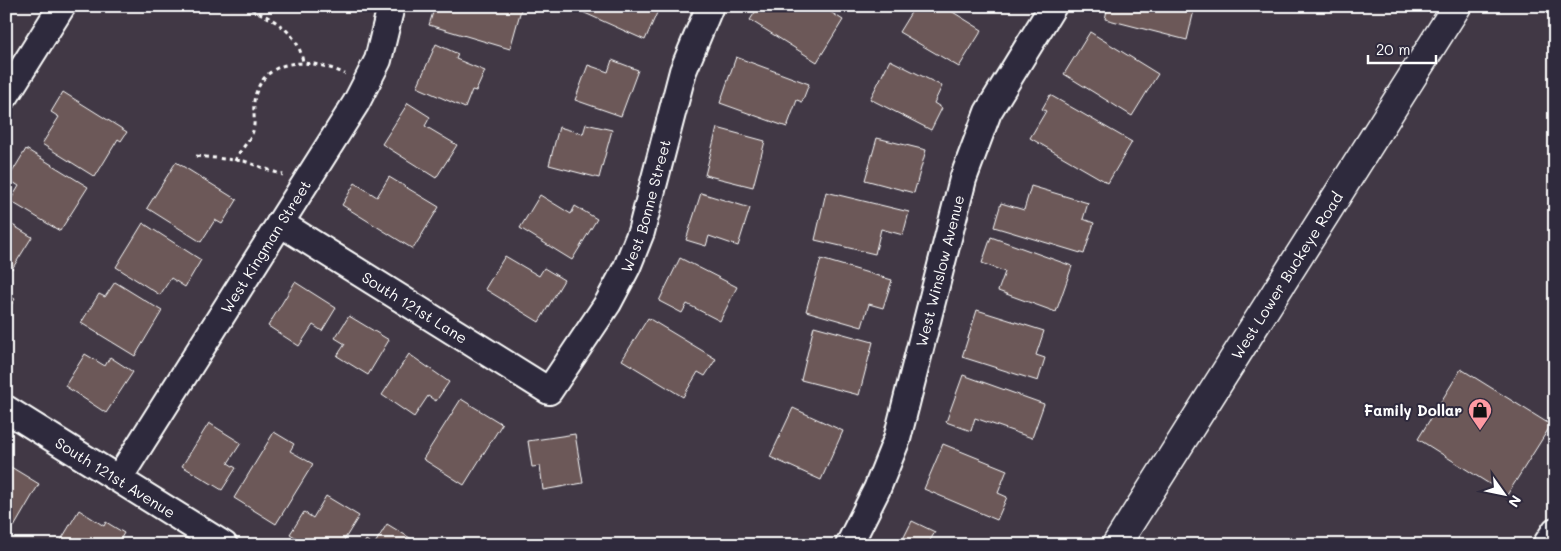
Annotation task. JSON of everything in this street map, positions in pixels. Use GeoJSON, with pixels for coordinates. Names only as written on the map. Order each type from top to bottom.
{"type":"FeatureCollection","features":[{"type":"Feature","properties":{"kind":"main road","name":"West Lower Buckeye Road"},"geometry":{"type":"LineString","coordinates":[[1116,545],[1457,6]]}},
{"type":"Feature","properties":{"kind":"street"},"geometry":{"type":"LineString","coordinates":[[6,95],[62,6]]}},
{"type":"Feature","properties":{"kind":"street","name":"West Kingman Street"},"geometry":{"type":"LineString","coordinates":[[119,478],[356,103],[378,60],[391,6]]}},
{"type":"Feature","properties":{"kind":"street","name":"West Bonne Street"},"geometry":{"type":"LineString","coordinates":[[549,391],[608,303],[627,267],[641,232],[683,70],[710,6]]}},
{"type":"Feature","properties":{"kind":"street","name":"West Winslow Avenue"},"geometry":{"type":"LineString","coordinates":[[849,545],[877,489],[897,440],[963,179],[988,112],[1053,6]]}},
{"type":"Feature","properties":{"kind":"street","name":"South 121st Lane"},"geometry":{"type":"LineString","coordinates":[[280,223],[549,391]]}},
{"type":"Feature","properties":{"kind":"street","name":"South 121st Avenue"},"geometry":{"type":"LineString","coordinates":[[6,409],[224,545]]}},
{"type":"Feature","properties":{"kind":"street"},"geometry":{"type":"LineString","coordinates":[[1546,545],[1555,531]]}},
{"type":"Feature","properties":{"kind":"path"},"geometry":{"type":"LineString","coordinates":[[244,6],[283,26],[295,38],[302,51],[303,64]]}},
{"type":"Feature","properties":{"kind":"path"},"geometry":{"type":"LineString","coordinates":[[235,160],[253,131],[254,98],[260,81],[271,71],[284,66],[303,64],[325,65],[366,85]]}},
{"type":"Feature","properties":{"kind":"path"},"geometry":{"type":"LineString","coordinates":[[196,156],[249,162],[269,168],[303,186]]}},
{"type":"Feature","properties":{"kind":"building"},"geometry":{"type":"Polygon","coordinates":[[[435,6],[459,8],[459,6],[522,6],[510,49],[429,25],[435,6]]]}},
{"type":"Feature","properties":{"kind":"building"},"geometry":{"type":"Polygon","coordinates":[[[579,6],[660,6],[645,40],[578,10],[579,6]]]}},
{"type":"Feature","properties":{"kind":"building"},"geometry":{"type":"Polygon","coordinates":[[[759,6],[821,6],[843,20],[817,62],[750,20],[759,6]]]}},
{"type":"Feature","properties":{"kind":"building"},"geometry":{"type":"Polygon","coordinates":[[[915,6],[943,6],[982,30],[959,67],[899,32],[915,6]]]}},
{"type":"Feature","properties":{"kind":"building"},"geometry":{"type":"Polygon","coordinates":[[[1108,6],[1195,6],[1187,40],[1105,19],[1108,6]]]}},
{"type":"Feature","properties":{"kind":"building"},"geometry":{"type":"Polygon","coordinates":[[[1090,32],[1158,74],[1132,116],[1064,74],[1090,32]]]}},
{"type":"Feature","properties":{"kind":"building"},"geometry":{"type":"Polygon","coordinates":[[[436,44],[458,54],[456,59],[485,71],[476,91],[472,90],[465,108],[417,87],[436,44]]]}},
{"type":"Feature","properties":{"kind":"building"},"geometry":{"type":"Polygon","coordinates":[[[736,57],[809,84],[802,102],[797,100],[787,127],[720,103],[736,57]]]}},
{"type":"Feature","properties":{"kind":"building"},"geometry":{"type":"Polygon","coordinates":[[[612,60],[638,70],[621,116],[575,100],[588,65],[608,72],[612,60]]]}},
{"type":"Feature","properties":{"kind":"building"},"geometry":{"type":"Polygon","coordinates":[[[890,60],[942,86],[934,103],[942,108],[931,130],[870,99],[890,60]]]}},
{"type":"Feature","properties":{"kind":"building"},"geometry":{"type":"Polygon","coordinates":[[[63,92],[127,132],[121,141],[118,139],[95,177],[42,144],[59,117],[51,112],[63,92]]]}},
{"type":"Feature","properties":{"kind":"building"},"geometry":{"type":"Polygon","coordinates":[[[1050,95],[1132,142],[1108,183],[1030,138],[1046,111],[1042,109],[1050,95]]]}},
{"type":"Feature","properties":{"kind":"building"},"geometry":{"type":"Polygon","coordinates":[[[408,103],[430,117],[425,126],[457,145],[436,178],[382,144],[408,103]]]}},
{"type":"Feature","properties":{"kind":"building"},"geometry":{"type":"Polygon","coordinates":[[[586,124],[612,130],[599,178],[549,165],[559,127],[583,134],[586,124]]]}},
{"type":"Feature","properties":{"kind":"building"},"geometry":{"type":"Polygon","coordinates":[[[717,128],[765,141],[753,187],[705,175],[717,128]]]}},
{"type":"Feature","properties":{"kind":"building"},"geometry":{"type":"Polygon","coordinates":[[[877,138],[926,150],[914,193],[865,180],[877,138]]]}},
{"type":"Feature","properties":{"kind":"building"},"geometry":{"type":"Polygon","coordinates":[[[26,149],[88,187],[60,231],[10,201],[19,186],[8,179],[26,149]]]}},
{"type":"Feature","properties":{"kind":"building"},"geometry":{"type":"Polygon","coordinates":[[[176,162],[237,200],[222,224],[215,220],[201,242],[147,208],[176,162]]]}},
{"type":"Feature","properties":{"kind":"building"},"geometry":{"type":"Polygon","coordinates":[[[389,177],[439,207],[413,249],[342,205],[355,183],[377,197],[389,177]]]}},
{"type":"Feature","properties":{"kind":"building"},"geometry":{"type":"Polygon","coordinates":[[[1031,186],[1088,203],[1083,219],[1094,223],[1084,254],[994,227],[1001,203],[1024,210],[1031,186]]]}},
{"type":"Feature","properties":{"kind":"building"},"geometry":{"type":"Polygon","coordinates":[[[826,192],[909,212],[903,235],[881,229],[875,254],[815,240],[826,192]]]}},
{"type":"Feature","properties":{"kind":"building"},"geometry":{"type":"Polygon","coordinates":[[[701,193],[750,208],[738,246],[709,236],[706,246],[686,240],[701,193]]]}},
{"type":"Feature","properties":{"kind":"building"},"geometry":{"type":"Polygon","coordinates":[[[540,195],[571,214],[575,206],[597,219],[572,260],[520,228],[540,195]]]}},
{"type":"Feature","properties":{"kind":"building"},"geometry":{"type":"Polygon","coordinates":[[[6,221],[32,237],[12,269],[6,266],[6,221]]]}},
{"type":"Feature","properties":{"kind":"building"},"geometry":{"type":"Polygon","coordinates":[[[143,223],[201,260],[185,287],[171,278],[160,295],[116,267],[143,223]]]}},
{"type":"Feature","properties":{"kind":"building"},"geometry":{"type":"Polygon","coordinates":[[[991,237],[1072,266],[1056,312],[998,291],[1005,272],[982,263],[991,237]]]}},
{"type":"Feature","properties":{"kind":"building"},"geometry":{"type":"Polygon","coordinates":[[[505,256],[539,276],[544,268],[564,280],[539,322],[485,289],[505,256]]]}},
{"type":"Feature","properties":{"kind":"building"},"geometry":{"type":"Polygon","coordinates":[[[680,258],[737,287],[720,321],[687,304],[682,313],[659,301],[680,258]]]}},
{"type":"Feature","properties":{"kind":"building"},"geometry":{"type":"Polygon","coordinates":[[[821,259],[892,280],[883,308],[869,304],[862,327],[806,311],[821,259]]]}},
{"type":"Feature","properties":{"kind":"building"},"geometry":{"type":"Polygon","coordinates":[[[115,282],[162,311],[135,356],[81,323],[99,294],[105,297],[115,282]]]}},
{"type":"Feature","properties":{"kind":"building"},"geometry":{"type":"Polygon","coordinates":[[[295,282],[336,308],[322,331],[313,325],[299,346],[268,326],[295,282]]]}},
{"type":"Feature","properties":{"kind":"building"},"geometry":{"type":"Polygon","coordinates":[[[6,294],[15,299],[6,313],[6,294]]]}},
{"type":"Feature","properties":{"kind":"building"},"geometry":{"type":"Polygon","coordinates":[[[977,310],[1044,331],[1036,355],[1045,358],[1038,381],[962,357],[977,310]]]}},
{"type":"Feature","properties":{"kind":"building"},"geometry":{"type":"Polygon","coordinates":[[[349,316],[389,340],[368,375],[337,356],[345,344],[335,338],[349,316]]]}},
{"type":"Feature","properties":{"kind":"building"},"geometry":{"type":"Polygon","coordinates":[[[648,318],[716,359],[705,376],[698,372],[683,397],[622,360],[648,318]]]}},
{"type":"Feature","properties":{"kind":"building"},"geometry":{"type":"Polygon","coordinates":[[[814,326],[873,342],[859,395],[801,380],[814,326]]]}},
{"type":"Feature","properties":{"kind":"building"},"geometry":{"type":"Polygon","coordinates":[[[85,354],[105,366],[110,357],[133,372],[106,413],[65,386],[85,354]]]}},
{"type":"Feature","properties":{"kind":"building"},"geometry":{"type":"Polygon","coordinates":[[[409,354],[449,382],[436,401],[428,396],[414,417],[382,395],[409,354]]]}},
{"type":"Feature","properties":{"kind":"building"},"geometry":{"type":"Polygon","coordinates":[[[1461,369],[1551,425],[1507,495],[1418,439],[1461,369]]]}},
{"type":"Feature","properties":{"kind":"building"},"geometry":{"type":"Polygon","coordinates":[[[963,375],[1044,404],[1032,438],[975,418],[971,431],[946,422],[963,375]]]}},
{"type":"Feature","properties":{"kind":"building"},"geometry":{"type":"Polygon","coordinates":[[[461,399],[502,424],[464,485],[423,459],[461,399]]]}},
{"type":"Feature","properties":{"kind":"building"},"geometry":{"type":"Polygon","coordinates":[[[793,408],[843,431],[821,480],[770,457],[793,408]]]}},
{"type":"Feature","properties":{"kind":"building"},"geometry":{"type":"Polygon","coordinates":[[[209,423],[241,443],[228,463],[236,468],[222,490],[182,466],[209,423]]]}},
{"type":"Feature","properties":{"kind":"building"},"geometry":{"type":"Polygon","coordinates":[[[274,432],[294,444],[290,451],[313,464],[276,524],[234,498],[274,432]]]}},
{"type":"Feature","properties":{"kind":"building"},"geometry":{"type":"Polygon","coordinates":[[[575,434],[583,483],[543,490],[540,466],[532,467],[528,441],[575,434]]]}},
{"type":"Feature","properties":{"kind":"building"},"geometry":{"type":"Polygon","coordinates":[[[943,444],[1007,470],[998,493],[1007,497],[997,520],[924,489],[943,444]]]}},
{"type":"Feature","properties":{"kind":"building"},"geometry":{"type":"Polygon","coordinates":[[[6,464],[39,484],[14,527],[6,522],[6,464]]]}},
{"type":"Feature","properties":{"kind":"building"},"geometry":{"type":"Polygon","coordinates":[[[326,496],[359,516],[341,545],[308,545],[290,534],[304,512],[313,518],[326,496]]]}},
{"type":"Feature","properties":{"kind":"building"},"geometry":{"type":"Polygon","coordinates":[[[79,510],[104,526],[106,522],[124,533],[117,545],[58,545],[79,510]]]}},
{"type":"Feature","properties":{"kind":"building"},"geometry":{"type":"Polygon","coordinates":[[[912,521],[935,532],[929,542],[935,545],[900,545],[912,521]]]}},
{"type":"Feature","properties":{"kind":"building"},"geometry":{"type":"Polygon","coordinates":[[[387,524],[420,544],[374,545],[387,524]]]}},
{"type":"Feature","properties":{"kind":"building"},"geometry":{"type":"Polygon","coordinates":[[[366,540],[374,545],[363,545],[366,540]]]}},
{"type":"Feature","properties":{"kind":"place","name":"Family Dollar"},"geometry":{"type":"Point","coordinates":[1480,431]}}]}
